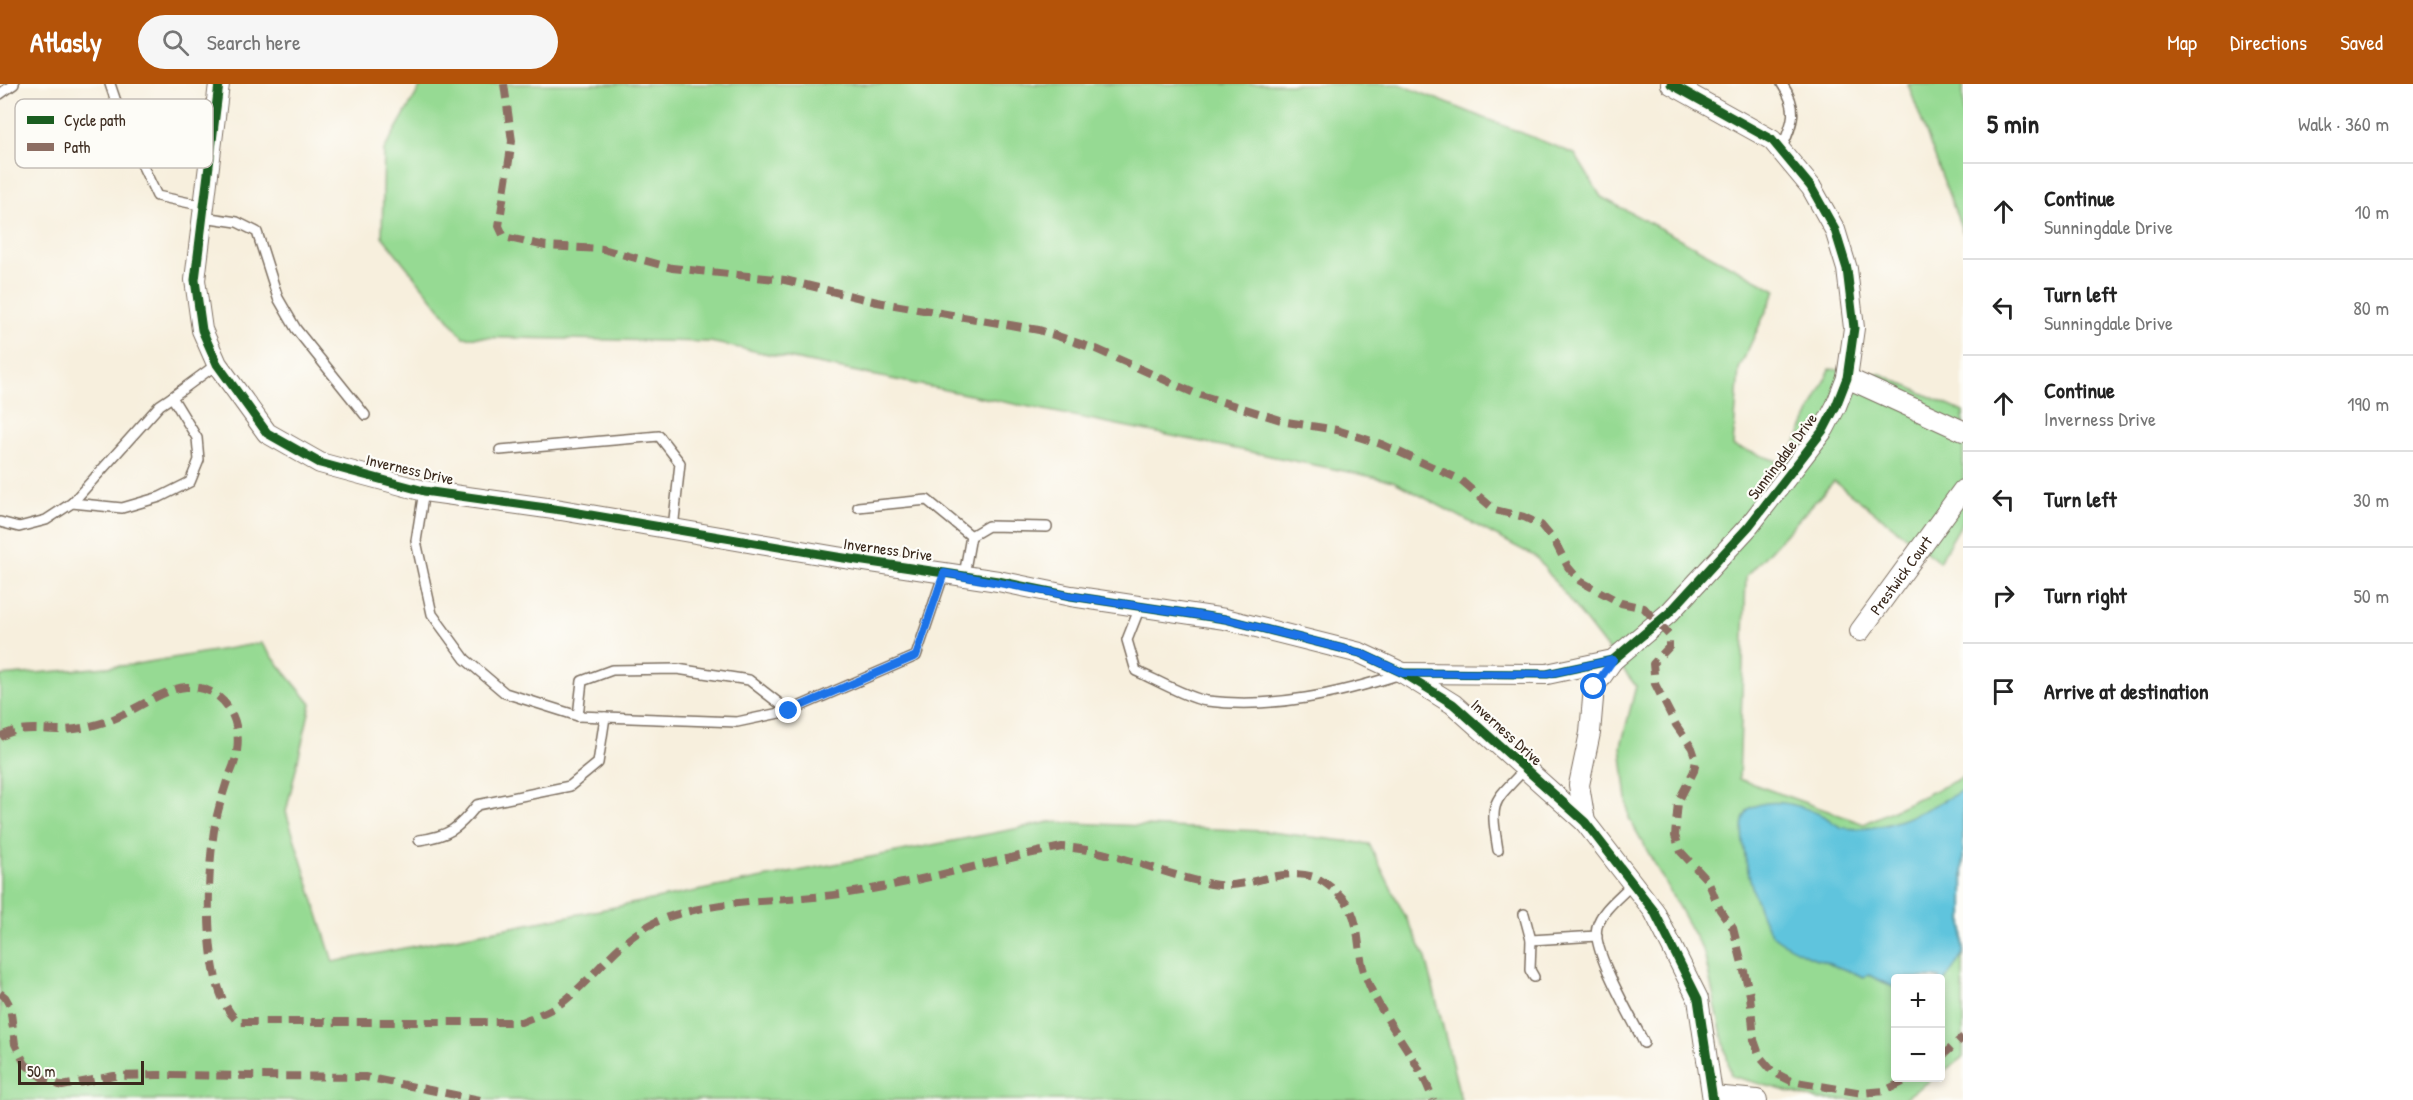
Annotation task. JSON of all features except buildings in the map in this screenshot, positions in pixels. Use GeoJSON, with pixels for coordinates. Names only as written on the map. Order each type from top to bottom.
{"type":"FeatureCollection","features":[{"type":"Feature","properties":{"kind":"street","name":"Inverness Drive"},"geometry":{"type":"LineString","coordinates":[[213,132],[219,84]]}},
{"type":"Feature","properties":{"kind":"street","name":"Sunningdale Drive"},"geometry":{"type":"LineString","coordinates":[[1585,822],[1579,784],[1590,733],[1594,687],[1613,660],[1669,613],[1749,526],[1824,429],[1847,378],[1854,328],[1851,287],[1841,245],[1811,187],[1772,140],[1671,84]]}},
{"type":"Feature","properties":{"kind":"street","name":"Inverness Drive"},"geometry":{"type":"LineString","coordinates":[[208,168],[195,280],[202,330],[217,364],[267,433],[320,463],[424,490],[964,575],[1071,596],[1225,619],[1360,653],[1403,673],[1453,704],[1585,822],[1654,911],[1698,999],[1713,1098]]}},
{"type":"Feature","properties":{"kind":"street"},"geometry":{"type":"LineString","coordinates":[[1847,378],[1963,431]]}},
{"type":"Feature","properties":{"kind":"street","name":"Prestwick Court"},"geometry":{"type":"LineString","coordinates":[[1860,631],[1963,490]]}},
{"type":"Feature","properties":{"kind":"street","name":"Sunningdale Drive"},"geometry":{"type":"LineString","coordinates":[[1403,673],[1547,674],[1613,660]]}},
{"type":"Feature","properties":{"kind":"street"},"geometry":{"type":"LineString","coordinates":[[1713,1098],[1757,1100]]}},
{"type":"Feature","properties":{"kind":"lane"},"geometry":{"type":"LineString","coordinates":[[0,94],[14,84]]}},
{"type":"Feature","properties":{"kind":"lane"},"geometry":{"type":"LineString","coordinates":[[110,84],[115,99]]}},
{"type":"Feature","properties":{"kind":"lane"},"geometry":{"type":"LineString","coordinates":[[1781,150],[1793,115],[1791,97],[1782,84]]}},
{"type":"Feature","properties":{"kind":"lane"},"geometry":{"type":"LineString","coordinates":[[144,168],[157,196],[237,222],[257,232],[278,298],[296,329],[365,415]]}},
{"type":"Feature","properties":{"kind":"lane"},"geometry":{"type":"LineString","coordinates":[[0,522],[19,527],[46,520],[72,503],[160,405],[217,364]]}},
{"type":"Feature","properties":{"kind":"lane"},"geometry":{"type":"LineString","coordinates":[[72,503],[122,508],[160,497],[190,482],[200,460],[197,438],[172,397]]}},
{"type":"Feature","properties":{"kind":"lane"},"geometry":{"type":"LineString","coordinates":[[501,450],[659,436],[680,463],[673,529]]}},
{"type":"Feature","properties":{"kind":"lane"},"geometry":{"type":"LineString","coordinates":[[424,490],[416,540],[432,614],[465,659],[505,693],[578,716],[737,722],[789,711],[916,656],[944,573]]}},
{"type":"Feature","properties":{"kind":"lane"},"geometry":{"type":"LineString","coordinates":[[858,507],[927,500],[971,536]]}},
{"type":"Feature","properties":{"kind":"lane"},"geometry":{"type":"LineString","coordinates":[[964,575],[971,536],[988,526],[1047,527]]}},
{"type":"Feature","properties":{"kind":"lane"},"geometry":{"type":"LineString","coordinates":[[1141,606],[1127,640],[1136,671],[1206,701],[1288,702],[1346,692],[1403,673]]}},
{"type":"Feature","properties":{"kind":"lane"},"geometry":{"type":"LineString","coordinates":[[578,716],[582,681],[612,670],[676,669],[748,680],[789,711]]}},
{"type":"Feature","properties":{"kind":"lane"},"geometry":{"type":"LineString","coordinates":[[419,840],[440,837],[460,826],[477,805],[570,786],[598,763],[605,717]]}},
{"type":"Feature","properties":{"kind":"lane"},"geometry":{"type":"LineString","coordinates":[[1498,850],[1492,811],[1499,796],[1526,768]]}},
{"type":"Feature","properties":{"kind":"lane"},"geometry":{"type":"LineString","coordinates":[[1632,884],[1604,913],[1597,927],[1597,936],[1604,962],[1644,1043]]}},
{"type":"Feature","properties":{"kind":"lane"},"geometry":{"type":"LineString","coordinates":[[1524,914],[1531,940],[1530,970],[1534,977]]}},
{"type":"Feature","properties":{"kind":"lane"},"geometry":{"type":"LineString","coordinates":[[1531,940],[1597,936]]}},
{"type":"Feature","properties":{"kind":"green space"},"geometry":{"type":"Polygon","coordinates":[[[422,84],[1399,84],[1575,154],[1601,197],[1776,290],[1739,369],[1733,446],[1786,464],[1830,369],[1881,374],[1963,412],[1963,521],[1939,562],[1834,481],[1746,577],[1739,779],[1864,824],[1963,777],[1963,1057],[1945,1070],[1945,974],[1891,974],[1891,1082],[1928,1082],[1902,1100],[1819,1100],[1731,1076],[1704,953],[1629,818],[1621,746],[1636,686],[1536,557],[1393,481],[710,342],[463,337],[382,236],[384,150],[422,84]]]}},
{"type":"Feature","properties":{"kind":"green space"},"geometry":{"type":"Polygon","coordinates":[[[1908,84],[1963,84],[1963,233],[1908,84]]]}},
{"type":"Feature","properties":{"kind":"green space"},"geometry":{"type":"Polygon","coordinates":[[[261,643],[311,704],[286,812],[333,962],[1050,822],[1262,831],[1369,844],[1426,958],[1461,1100],[0,1100],[0,676],[131,665],[261,643]]]}},
{"type":"Feature","properties":{"kind":"water"},"geometry":{"type":"Polygon","coordinates":[[[1963,790],[1963,955],[1945,980],[1945,974],[1891,974],[1891,986],[1869,975],[1864,977],[1807,955],[1785,944],[1769,930],[1756,901],[1746,864],[1742,832],[1743,821],[1749,809],[1777,802],[1817,813],[1842,827],[1861,829],[1891,823],[1935,805],[1963,790]]]}},
{"type":"Feature","properties":{"kind":"marked path"},"geometry":{"type":"LineString","coordinates":[[504,84],[512,141],[499,226],[504,237],[546,246],[603,249],[672,268],[785,280],[877,302],[1039,330],[1096,349],[1194,393],[1287,422],[1337,430],[1381,444],[1459,479],[1495,510],[1524,517],[1541,525],[1555,542],[1568,567],[1580,581],[1621,603],[1644,608],[1669,635],[1669,647],[1653,664],[1655,684],[1676,725],[1692,748],[1696,760],[1694,771],[1678,802],[1675,836],[1681,852],[1708,881],[1720,910],[1733,928],[1750,995],[1754,1040],[1760,1057],[1773,1072],[1791,1081],[1862,1093],[1884,1091],[1903,1082]]}},
{"type":"Feature","properties":{"kind":"marked path"},"geometry":{"type":"LineString","coordinates":[[0,737],[22,730],[68,730],[93,725],[111,720],[178,688],[199,688],[210,691],[227,706],[233,715],[238,738],[234,763],[220,802],[214,831],[209,881],[210,936],[218,988],[227,1008],[239,1022],[521,1022],[564,1001],[626,942],[652,924],[668,917],[712,906],[848,893],[1062,847],[1119,857],[1211,884],[1237,884],[1288,874],[1314,877],[1327,884],[1351,909],[1356,925],[1361,960],[1369,986],[1417,1066],[1433,1100]]}},
{"type":"Feature","properties":{"kind":"marked path"},"geometry":{"type":"LineString","coordinates":[[0,993],[10,1006],[15,1044],[25,1064],[43,1078],[62,1086],[114,1076],[365,1077],[480,1100]]}},
{"type":"Feature","properties":{"kind":"marked path"},"geometry":{"type":"LineString","coordinates":[[1945,1053],[1963,1037]]}},
{"type":"Feature","properties":{"kind":"cycle path"},"geometry":{"type":"LineString","coordinates":[[213,133],[219,84]]}},
{"type":"Feature","properties":{"kind":"cycle path"},"geometry":{"type":"LineString","coordinates":[[1404,673],[1547,674],[1613,660],[1669,613],[1749,526],[1824,429],[1836,406],[1847,378],[1854,328],[1847,269],[1835,230],[1811,187],[1772,140],[1671,84]]}},
{"type":"Feature","properties":{"kind":"cycle path"},"geometry":{"type":"LineString","coordinates":[[209,168],[195,280],[202,330],[217,364],[267,433],[320,463],[424,491],[561,510],[837,557],[998,581],[1071,596],[1225,619],[1360,653],[1403,673],[1453,704],[1585,822],[1654,911],[1698,999],[1713,1100]]}},
{"type":"Feature","properties":{"kind":"route"},"geometry":{"type":"LineString","coordinates":[[789,711],[916,656],[944,573],[1071,596],[1225,619],[1360,653],[1403,673],[1547,674],[1613,660],[1594,687]]}}]}
